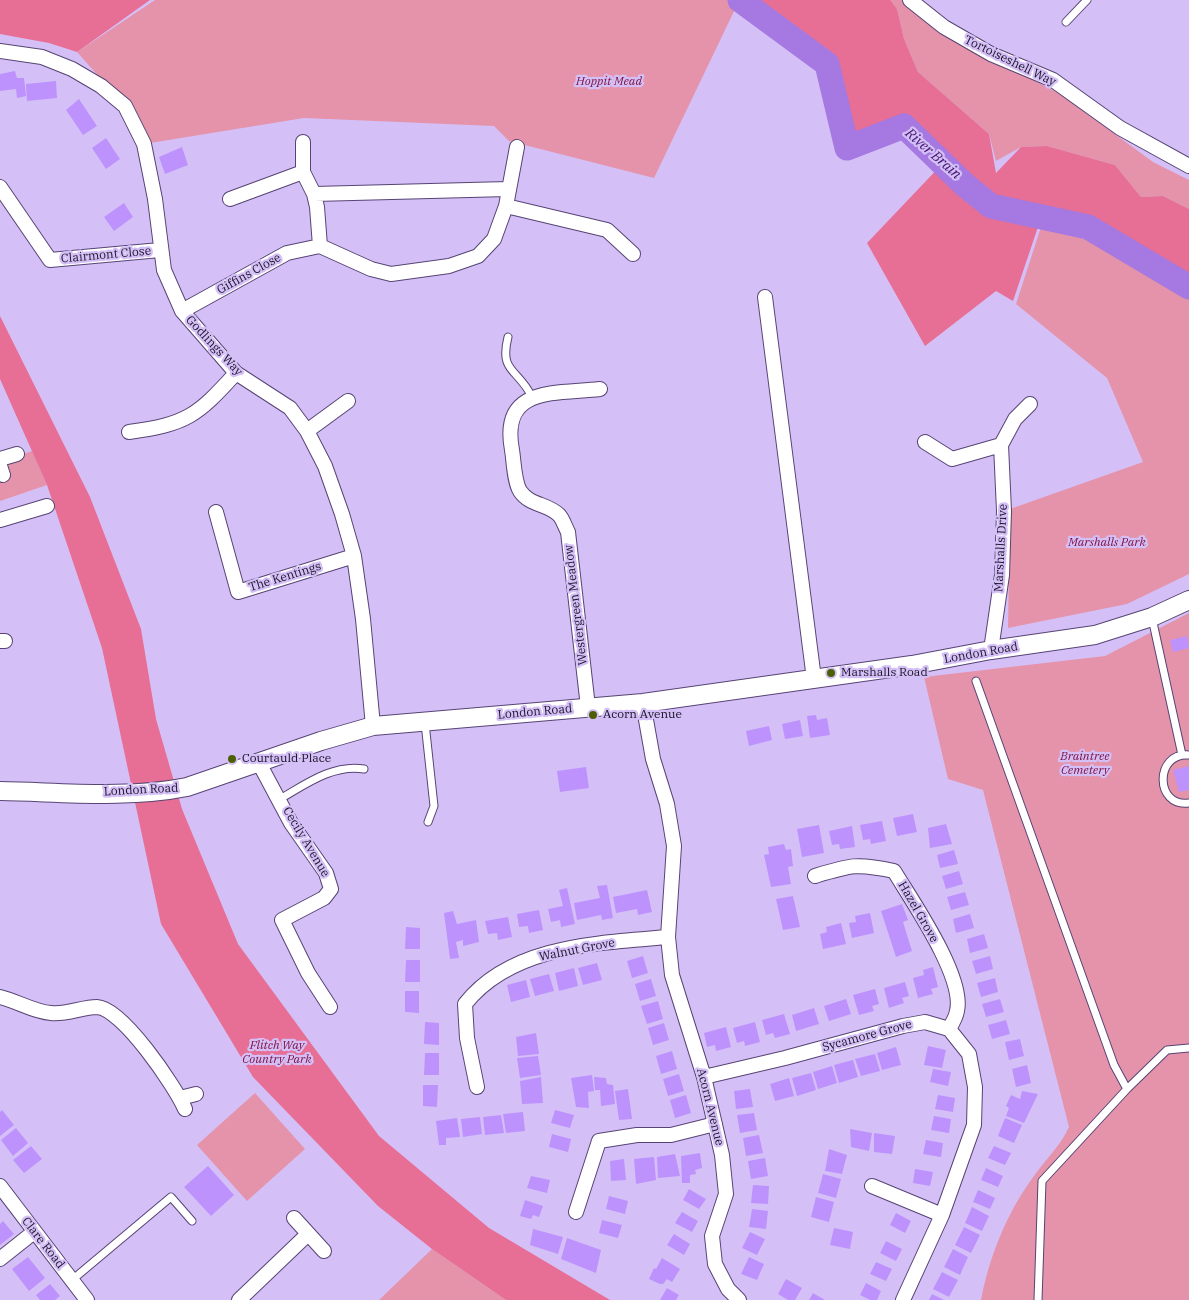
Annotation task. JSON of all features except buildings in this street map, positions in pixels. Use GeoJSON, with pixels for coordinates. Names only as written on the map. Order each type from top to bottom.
{"type":"FeatureCollection","features":[{"type":"Feature","properties":{"kind":"street","name":"Tortoiseshell Way"},"geometry":{"type":"LineString","coordinates":[[910,0],[944,26],[991,54],[1053,80],[1120,128],[1189,166]]}},
{"type":"Feature","properties":{"kind":"street","name":"Godlings Way"},"geometry":{"type":"LineString","coordinates":[[0,51],[42,57],[72,68],[101,86],[125,106],[144,144],[155,199],[164,270],[182,311],[236,374],[290,408],[307,431],[325,466],[354,556],[363,619],[373,726]]}},
{"type":"Feature","properties":{"kind":"street"},"geometry":{"type":"LineString","coordinates":[[303,142],[303,172],[314,194],[320,246],[372,269],[391,274],[416,273],[449,266],[478,256],[494,239],[506,206],[516,147]]}},
{"type":"Feature","properties":{"kind":"street"},"geometry":{"type":"LineString","coordinates":[[230,199],[303,172]]}},
{"type":"Feature","properties":{"kind":"street","name":"Clairmont Close"},"geometry":{"type":"LineString","coordinates":[[0,187],[50,260],[160,250]]}},
{"type":"Feature","properties":{"kind":"street"},"geometry":{"type":"LineString","coordinates":[[314,194],[508,189]]}},
{"type":"Feature","properties":{"kind":"street"},"geometry":{"type":"LineString","coordinates":[[506,206],[607,230],[633,254]]}},
{"type":"Feature","properties":{"kind":"street","name":"Giffins Close"},"geometry":{"type":"LineString","coordinates":[[182,311],[287,253],[320,246]]}},
{"type":"Feature","properties":{"kind":"street"},"geometry":{"type":"LineString","coordinates":[[765,297],[814,679]]}},
{"type":"Feature","properties":{"kind":"street"},"geometry":{"type":"LineString","coordinates":[[129,432],[163,428],[188,418],[205,407],[236,374]]}},
{"type":"Feature","properties":{"kind":"street","name":"Westergreen Meadow"},"geometry":{"type":"LineString","coordinates":[[588,707],[568,532],[559,516],[548,508],[529,501],[519,490],[510,440],[510,419],[516,407],[532,398],[600,388]]}},
{"type":"Feature","properties":{"kind":"street"},"geometry":{"type":"LineString","coordinates":[[307,431],[348,401]]}},
{"type":"Feature","properties":{"kind":"street"},"geometry":{"type":"LineString","coordinates":[[925,442],[952,459],[1001,445],[1015,419],[1030,404]]}},
{"type":"Feature","properties":{"kind":"street","name":"Marshalls Drive"},"geometry":{"type":"LineString","coordinates":[[990,650],[1002,575],[1004,511],[1001,445]]}},
{"type":"Feature","properties":{"kind":"street"},"geometry":{"type":"LineString","coordinates":[[0,459],[17,454]]}},
{"type":"Feature","properties":{"kind":"street"},"geometry":{"type":"LineString","coordinates":[[0,520],[47,506]]}},
{"type":"Feature","properties":{"kind":"street","name":"The Kentings"},"geometry":{"type":"LineString","coordinates":[[216,512],[238,592],[354,556]]}},
{"type":"Feature","properties":{"kind":"street","name":"London Road"},"geometry":{"type":"LineString","coordinates":[[0,790],[126,792],[187,787],[321,741],[373,726],[642,703],[912,666],[990,650],[1095,634],[1152,617],[1189,600]]}},
{"type":"Feature","properties":{"kind":"street","name":"Acorn Avenue"},"geometry":{"type":"LineString","coordinates":[[642,703],[653,759],[667,804],[674,846],[668,937],[672,975],[704,1076],[722,1155],[726,1194],[712,1236],[715,1264],[728,1289],[739,1300]]}},
{"type":"Feature","properties":{"kind":"street","name":"Cecily Avenue"},"geometry":{"type":"LineString","coordinates":[[259,763],[280,799],[291,823],[326,873],[331,889],[324,898],[282,920],[308,973],[330,1006]]}},
{"type":"Feature","properties":{"kind":"street","name":"Hazel Grove"},"geometry":{"type":"LineString","coordinates":[[815,876],[850,865],[869,866],[894,871],[930,932],[954,979],[958,1010],[949,1029]]}},
{"type":"Feature","properties":{"kind":"street","name":"Walnut Grove"},"geometry":{"type":"LineString","coordinates":[[478,1087],[467,1038],[465,1004],[478,987],[509,969],[550,954],[607,942],[668,937]]}},
{"type":"Feature","properties":{"kind":"street"},"geometry":{"type":"LineString","coordinates":[[0,997],[51,1014],[98,1007],[111,1012],[142,1044],[183,1103],[196,1094]]}},
{"type":"Feature","properties":{"kind":"street","name":"Sycamore Grove"},"geometry":{"type":"LineString","coordinates":[[704,1076],[785,1058],[903,1026],[925,1022],[949,1029]]}},
{"type":"Feature","properties":{"kind":"street"},"geometry":{"type":"LineString","coordinates":[[903,1300],[942,1215],[974,1125],[975,1087],[969,1054],[949,1029]]}},
{"type":"Feature","properties":{"kind":"street"},"geometry":{"type":"LineString","coordinates":[[576,1212],[599,1141],[637,1135],[671,1135],[715,1124]]}},
{"type":"Feature","properties":{"kind":"street","name":"Clare Road"},"geometry":{"type":"LineString","coordinates":[[0,1186],[87,1300]]}},
{"type":"Feature","properties":{"kind":"street"},"geometry":{"type":"LineString","coordinates":[[872,1186],[942,1215]]}},
{"type":"Feature","properties":{"kind":"street"},"geometry":{"type":"LineString","coordinates":[[294,1218],[324,1251]]}},
{"type":"Feature","properties":{"kind":"street"},"geometry":{"type":"LineString","coordinates":[[0,1259],[34,1232]]}},
{"type":"Feature","properties":{"kind":"street"},"geometry":{"type":"LineString","coordinates":[[239,1300],[308,1234]]}},
{"type":"Feature","properties":{"kind":"lane"},"geometry":{"type":"LineString","coordinates":[[1066,22],[1087,0]]}},
{"type":"Feature","properties":{"kind":"lane"},"geometry":{"type":"LineString","coordinates":[[508,337],[504,352],[505,361],[525,384],[532,398]]}},
{"type":"Feature","properties":{"kind":"lane"},"geometry":{"type":"LineString","coordinates":[[1152,617],[1186,755],[1171,760],[1164,769],[1162,780],[1165,791],[1173,800],[1189,803]]}},
{"type":"Feature","properties":{"kind":"lane"},"geometry":{"type":"LineString","coordinates":[[976,680],[1114,1065],[1127,1088]]}},
{"type":"Feature","properties":{"kind":"lane"},"geometry":{"type":"LineString","coordinates":[[425,722],[434,806],[428,822]]}},
{"type":"Feature","properties":{"kind":"lane"},"geometry":{"type":"LineString","coordinates":[[280,799],[318,777],[340,769],[353,767],[364,769]]}},
{"type":"Feature","properties":{"kind":"lane"},"geometry":{"type":"LineString","coordinates":[[1038,1300],[1042,1181],[1127,1088],[1167,1050],[1189,1048]]}},
{"type":"Feature","properties":{"kind":"lane"},"geometry":{"type":"LineString","coordinates":[[72,1280],[171,1197],[192,1221]]}},
{"type":"Feature","properties":{"kind":"green space"},"geometry":{"type":"Polygon","coordinates":[[[0,0],[150,0],[77,52],[49,43],[0,34],[0,0]]]}},
{"type":"Feature","properties":{"kind":"green space","name":"Hoppit Mead"},"geometry":{"type":"Polygon","coordinates":[[[155,0],[732,0],[737,5],[654,178],[509,141],[494,126],[304,118],[144,144],[125,106],[77,52],[155,0]]]}},
{"type":"Feature","properties":{"kind":"green space"},"geometry":{"type":"Polygon","coordinates":[[[747,0],[890,0],[897,9],[904,39],[918,72],[989,134],[996,173],[1021,147],[1047,146],[1115,165],[1141,197],[1163,196],[1189,209],[1189,278],[1089,221],[1041,211],[1038,227],[1013,301],[996,291],[925,346],[867,243],[945,161],[903,123],[850,143],[830,60],[747,0]]]}},
{"type":"Feature","properties":{"kind":"green space"},"geometry":{"type":"Polygon","coordinates":[[[889,0],[914,0],[992,58],[1060,94],[1153,162],[1189,180],[1189,209],[1163,196],[1141,197],[1115,165],[1047,146],[1021,147],[996,161],[989,134],[918,72],[904,39],[897,9],[889,0]]]}},
{"type":"Feature","properties":{"kind":"green space","name":"Marshalls Park"},"geometry":{"type":"Polygon","coordinates":[[[1041,227],[1092,241],[1189,299],[1189,574],[1127,604],[1008,628],[1010,509],[1143,462],[1107,378],[1016,304],[1041,227]]]}},
{"type":"Feature","properties":{"kind":"green space","name":"Flitch Way Country Park"},"geometry":{"type":"Polygon","coordinates":[[[0,316],[90,497],[141,629],[156,719],[182,809],[238,944],[379,1136],[489,1228],[610,1300],[506,1300],[432,1249],[378,1206],[253,1077],[161,924],[102,648],[47,485],[0,379],[0,316]]]}},
{"type":"Feature","properties":{"kind":"green space"},"geometry":{"type":"Polygon","coordinates":[[[32,451],[47,485],[0,501],[0,462],[32,451]]]}},
{"type":"Feature","properties":{"kind":"green space","name":"Braintree Cemetery"},"geometry":{"type":"Polygon","coordinates":[[[1189,613],[1189,1300],[981,1300],[989,1268],[1006,1222],[1022,1193],[1061,1141],[1069,1127],[983,790],[948,779],[924,677],[1105,656],[1189,613]]]}},
{"type":"Feature","properties":{"kind":"green space"},"geometry":{"type":"Polygon","coordinates":[[[255,1093],[305,1149],[247,1201],[197,1145],[255,1093]]]}},
{"type":"Feature","properties":{"kind":"green space"},"geometry":{"type":"Polygon","coordinates":[[[432,1249],[506,1300],[379,1300],[432,1249]]]}},
{"type":"Feature","properties":{"kind":"waterway","name":"River Brain"},"geometry":{"type":"LineString","coordinates":[[740,0],[827,64],[847,148],[904,126],[966,186],[991,206],[1088,227],[1189,287]]}},
{"type":"Feature","properties":{"kind":"place","name":"Marshalls Road"},"geometry":{"type":"Point","coordinates":[831,673]}},
{"type":"Feature","properties":{"kind":"place","name":"Acorn Avenue"},"geometry":{"type":"Point","coordinates":[593,715]}},
{"type":"Feature","properties":{"kind":"place","name":"Courtauld Place"},"geometry":{"type":"Point","coordinates":[232,759]}}]}
